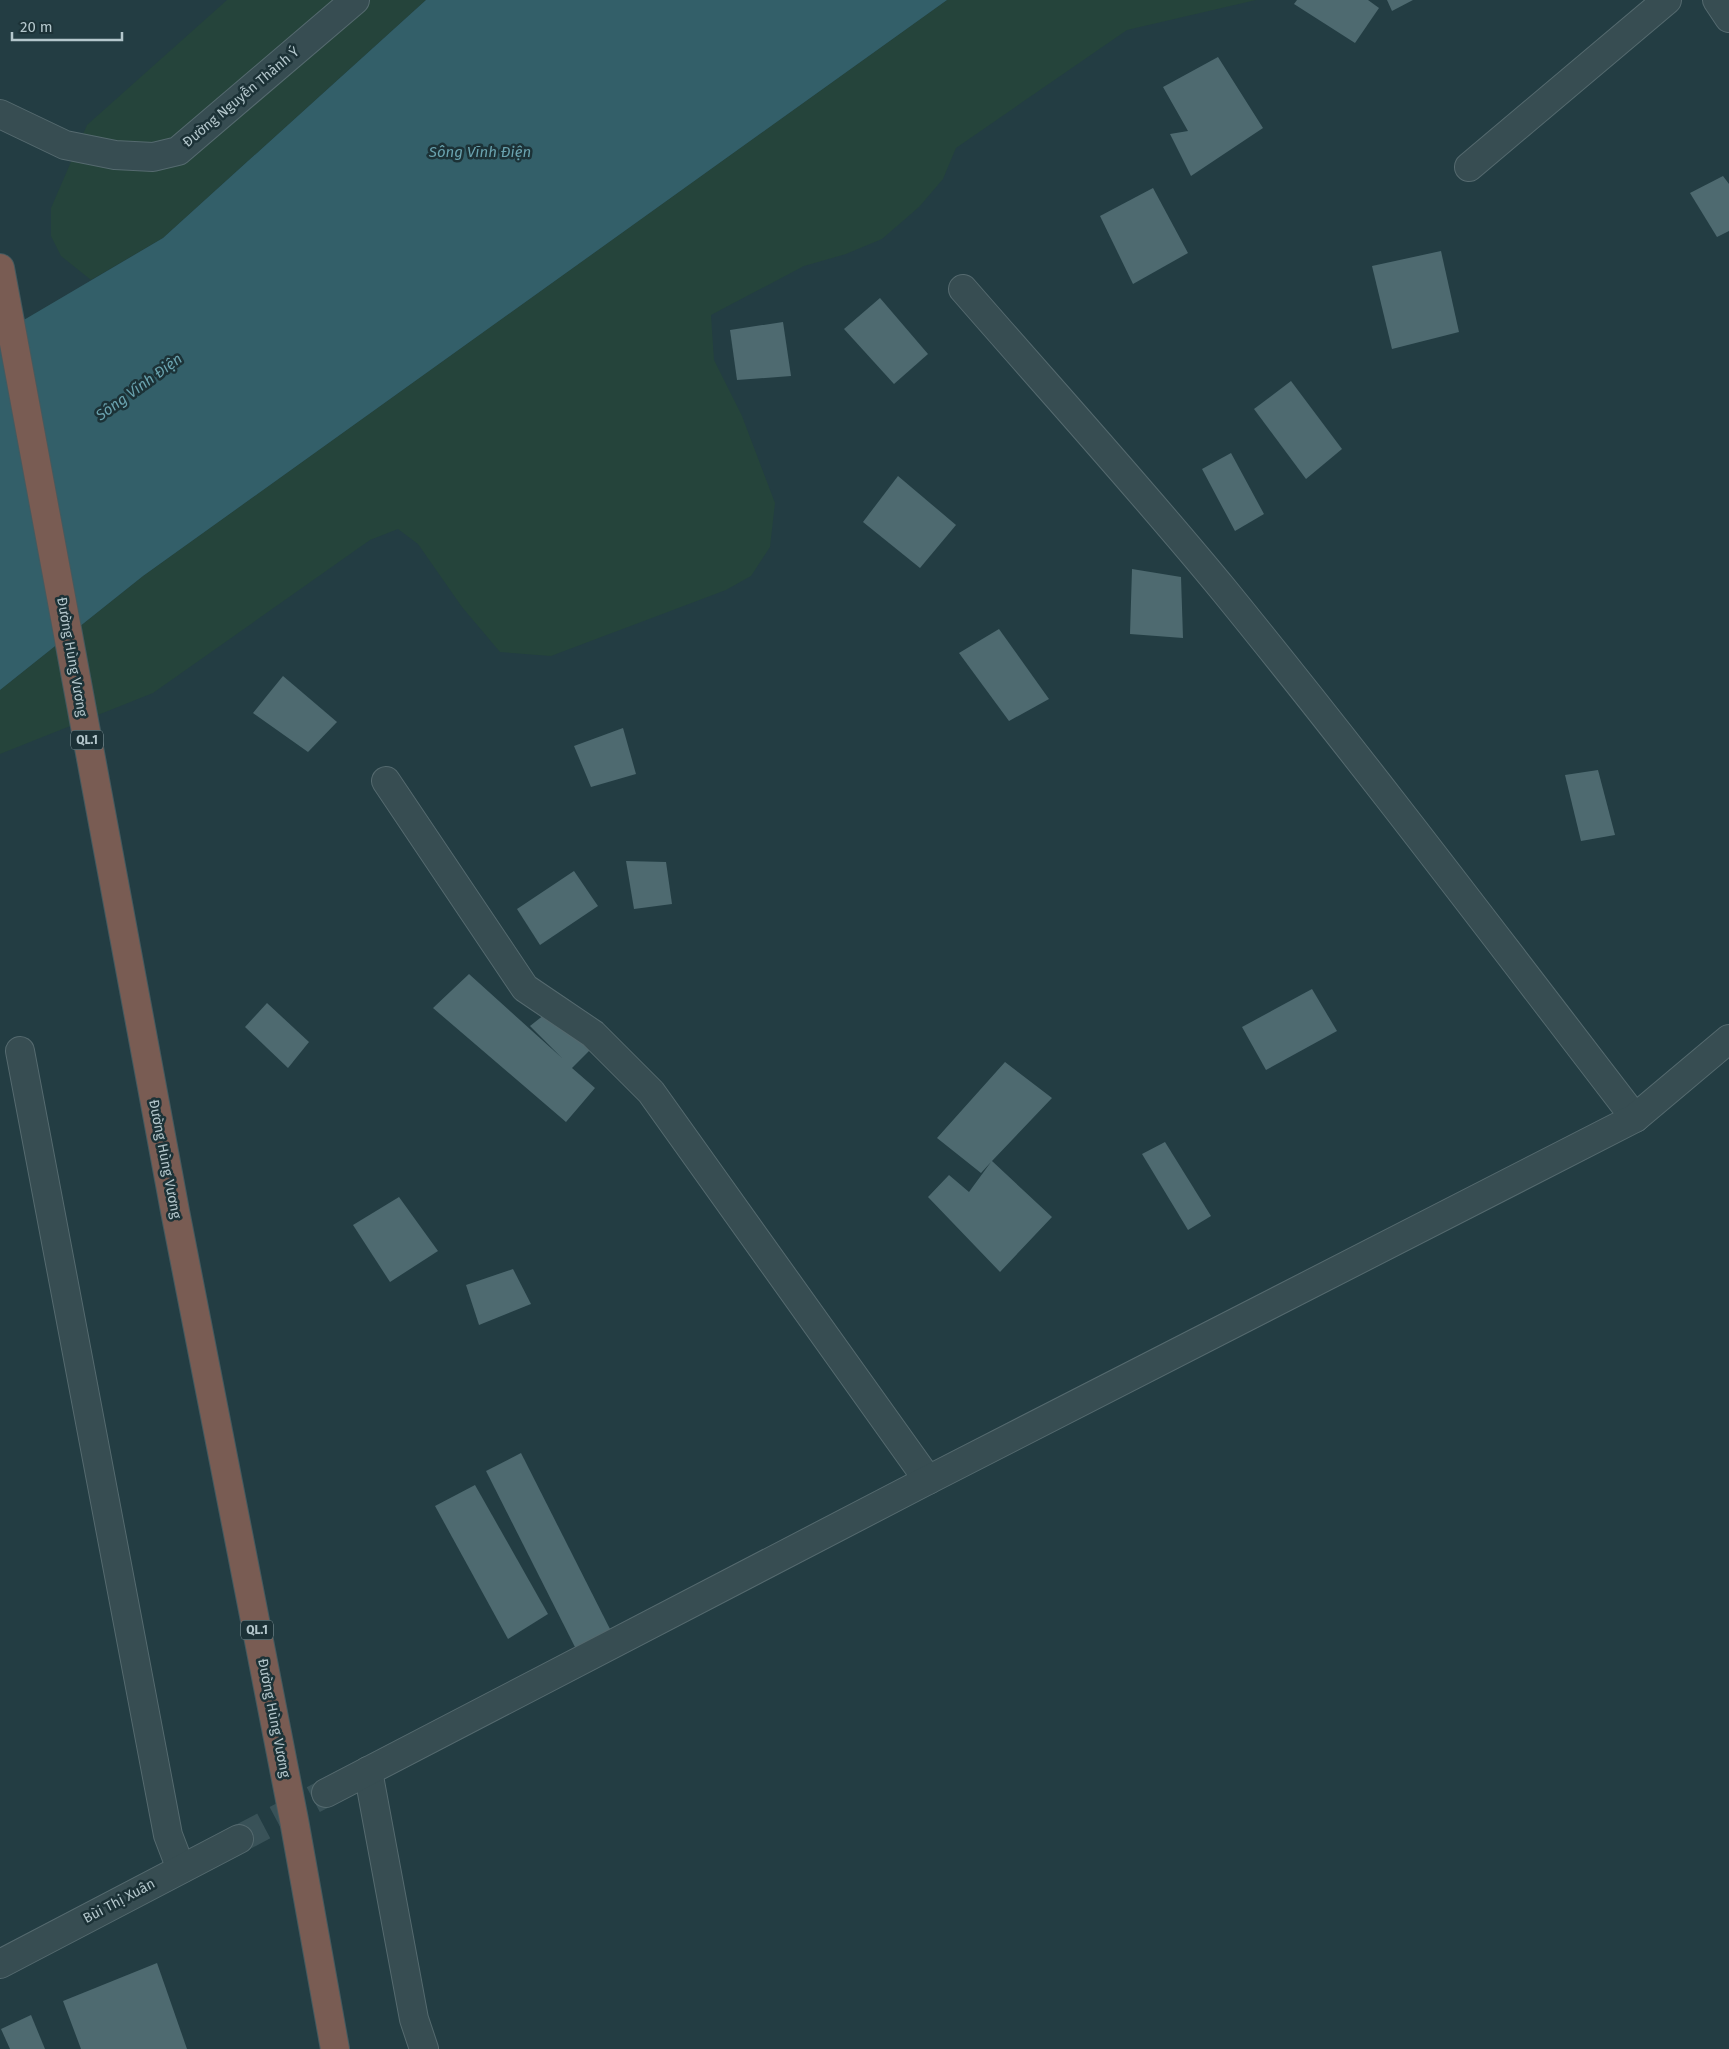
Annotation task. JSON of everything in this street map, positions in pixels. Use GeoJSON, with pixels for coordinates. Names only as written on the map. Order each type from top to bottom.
{"type":"FeatureCollection","features":[{"type":"Feature","properties":{"kind":"highway","name":"Đường Hùng Vương"},"geometry":{"type":"LineString","coordinates":[[0,268],[174,1211],[294,1820],[335,2049]]}},
{"type":"Feature","properties":{"kind":"street","name":"Đường Nguyễn Thành Ý"},"geometry":{"type":"LineString","coordinates":[[0,114],[65,145],[115,156],[153,157],[178,151],[355,0]]}},
{"type":"Feature","properties":{"kind":"street"},"geometry":{"type":"LineString","coordinates":[[1469,167],[1667,0]]}},
{"type":"Feature","properties":{"kind":"street"},"geometry":{"type":"LineString","coordinates":[[1717,0],[1729,18]]}},
{"type":"Feature","properties":{"kind":"street"},"geometry":{"type":"LineString","coordinates":[[963,289],[1147,499],[1223,589],[1420,838],[1634,1118]]}},
{"type":"Feature","properties":{"kind":"street"},"geometry":{"type":"LineString","coordinates":[[386,782],[525,988],[593,1034],[651,1092],[928,1480]]}},
{"type":"Feature","properties":{"kind":"street"},"geometry":{"type":"LineString","coordinates":[[326,1793],[928,1480],[1634,1118],[1729,1040]]}},
{"type":"Feature","properties":{"kind":"street"},"geometry":{"type":"LineString","coordinates":[[20,1051],[168,1834],[181,1869]]}},
{"type":"Feature","properties":{"kind":"street"},"geometry":{"type":"LineString","coordinates":[[368,1771],[414,2020],[424,2049]]}},
{"type":"Feature","properties":{"kind":"street","name":"Bùi Thị Xuân"},"geometry":{"type":"LineString","coordinates":[[0,1964],[239,1838]]}},
{"type":"Feature","properties":{"kind":"green space"},"geometry":{"type":"Polygon","coordinates":[[[227,0],[426,0],[163,238],[91,280],[61,256],[51,236],[51,208],[87,125],[227,0]]]}},
{"type":"Feature","properties":{"kind":"green space"},"geometry":{"type":"Polygon","coordinates":[[[947,0],[1256,0],[1127,30],[956,148],[943,179],[919,207],[882,239],[846,254],[804,266],[711,315],[714,360],[742,416],[775,503],[770,547],[751,576],[726,590],[551,656],[500,652],[462,607],[418,544],[398,529],[370,540],[153,693],[0,754],[0,690],[143,576],[947,0]]]}},
{"type":"Feature","properties":{"kind":"water","name":"Sông Vĩnh Điện"},"geometry":{"type":"Polygon","coordinates":[[[426,0],[947,0],[143,576],[0,690],[0,334],[163,238],[426,0]]]}},
{"type":"Feature","properties":{"kind":"building"},"geometry":{"type":"Polygon","coordinates":[[[1297,0],[1368,0],[1379,8],[1355,43],[1294,4],[1297,0]]]}},
{"type":"Feature","properties":{"kind":"building"},"geometry":{"type":"Polygon","coordinates":[[[1387,0],[1413,0],[1392,11],[1387,0]]]}},
{"type":"Feature","properties":{"kind":"building"},"geometry":{"type":"Polygon","coordinates":[[[1218,57],[1263,128],[1191,176],[1170,134],[1188,131],[1163,87],[1218,57]]]}},
{"type":"Feature","properties":{"kind":"building"},"geometry":{"type":"Polygon","coordinates":[[[1723,176],[1729,184],[1729,231],[1717,237],[1690,193],[1723,176]]]}},
{"type":"Feature","properties":{"kind":"building"},"geometry":{"type":"Polygon","coordinates":[[[1153,188],[1188,253],[1133,284],[1100,216],[1153,188]]]}},
{"type":"Feature","properties":{"kind":"building"},"geometry":{"type":"Polygon","coordinates":[[[1441,251],[1459,332],[1392,349],[1372,266],[1441,251]]]}},
{"type":"Feature","properties":{"kind":"building"},"geometry":{"type":"Polygon","coordinates":[[[880,298],[928,354],[894,384],[844,329],[880,298]]]}},
{"type":"Feature","properties":{"kind":"building"},"geometry":{"type":"Polygon","coordinates":[[[783,322],[791,376],[737,380],[730,330],[783,322]]]}},
{"type":"Feature","properties":{"kind":"building"},"geometry":{"type":"Polygon","coordinates":[[[1291,381],[1342,449],[1306,479],[1254,409],[1291,381]]]}},
{"type":"Feature","properties":{"kind":"building"},"geometry":{"type":"Polygon","coordinates":[[[1231,453],[1264,514],[1235,531],[1202,469],[1231,453]]]}},
{"type":"Feature","properties":{"kind":"building"},"geometry":{"type":"Polygon","coordinates":[[[898,476],[956,525],[920,568],[863,522],[898,476]]]}},
{"type":"Feature","properties":{"kind":"building"},"geometry":{"type":"Polygon","coordinates":[[[1132,569],[1181,577],[1183,638],[1130,634],[1132,569]]]}},
{"type":"Feature","properties":{"kind":"building"},"geometry":{"type":"Polygon","coordinates":[[[999,629],[1049,699],[1009,721],[959,653],[999,629]]]}},
{"type":"Feature","properties":{"kind":"building"},"geometry":{"type":"Polygon","coordinates":[[[283,676],[337,722],[308,752],[253,713],[283,676]]]}},
{"type":"Feature","properties":{"kind":"building"},"geometry":{"type":"Polygon","coordinates":[[[623,728],[636,774],[591,787],[574,746],[623,728]]]}},
{"type":"Feature","properties":{"kind":"building"},"geometry":{"type":"Polygon","coordinates":[[[1598,770],[1615,835],[1581,841],[1565,775],[1598,770]]]}},
{"type":"Feature","properties":{"kind":"building"},"geometry":{"type":"Polygon","coordinates":[[[626,861],[666,862],[672,904],[634,909],[626,861]]]}},
{"type":"Feature","properties":{"kind":"building"},"geometry":{"type":"Polygon","coordinates":[[[574,871],[598,906],[540,945],[517,909],[574,871]]]}},
{"type":"Feature","properties":{"kind":"building"},"geometry":{"type":"Polygon","coordinates":[[[469,974],[562,1058],[530,1026],[554,1007],[600,1040],[572,1068],[595,1088],[566,1122],[433,1008],[469,974]]]}},
{"type":"Feature","properties":{"kind":"building"},"geometry":{"type":"Polygon","coordinates":[[[1312,989],[1337,1031],[1266,1070],[1242,1027],[1312,989]]]}},
{"type":"Feature","properties":{"kind":"building"},"geometry":{"type":"Polygon","coordinates":[[[267,1003],[309,1042],[288,1068],[245,1027],[267,1003]]]}},
{"type":"Feature","properties":{"kind":"building"},"geometry":{"type":"Polygon","coordinates":[[[1005,1062],[1052,1098],[992,1161],[1052,1217],[1000,1272],[928,1197],[949,1175],[969,1192],[991,1162],[981,1173],[937,1138],[1005,1062]]]}},
{"type":"Feature","properties":{"kind":"building"},"geometry":{"type":"Polygon","coordinates":[[[1165,1142],[1211,1216],[1188,1230],[1142,1154],[1165,1142]]]}},
{"type":"Feature","properties":{"kind":"building"},"geometry":{"type":"Polygon","coordinates":[[[399,1197],[438,1251],[390,1282],[353,1225],[399,1197]]]}},
{"type":"Feature","properties":{"kind":"building"},"geometry":{"type":"Polygon","coordinates":[[[513,1269],[531,1304],[479,1325],[466,1285],[513,1269]]]}},
{"type":"Feature","properties":{"kind":"building"},"geometry":{"type":"Polygon","coordinates":[[[521,1453],[611,1631],[577,1651],[486,1471],[521,1453]]]}},
{"type":"Feature","properties":{"kind":"building"},"geometry":{"type":"Polygon","coordinates":[[[475,1485],[548,1614],[508,1639],[435,1506],[475,1485]]]}},
{"type":"Feature","properties":{"kind":"building"},"geometry":{"type":"Polygon","coordinates":[[[157,1963],[187,2049],[81,2049],[63,2001],[157,1963]]]}},
{"type":"Feature","properties":{"kind":"building"},"geometry":{"type":"Polygon","coordinates":[[[31,2015],[45,2049],[10,2049],[1,2029],[31,2015]]]}},
{"type":"Feature","properties":{"kind":"tunnel"},"geometry":{"type":"LineString","coordinates":[[239,1839],[326,1793]]}}]}
